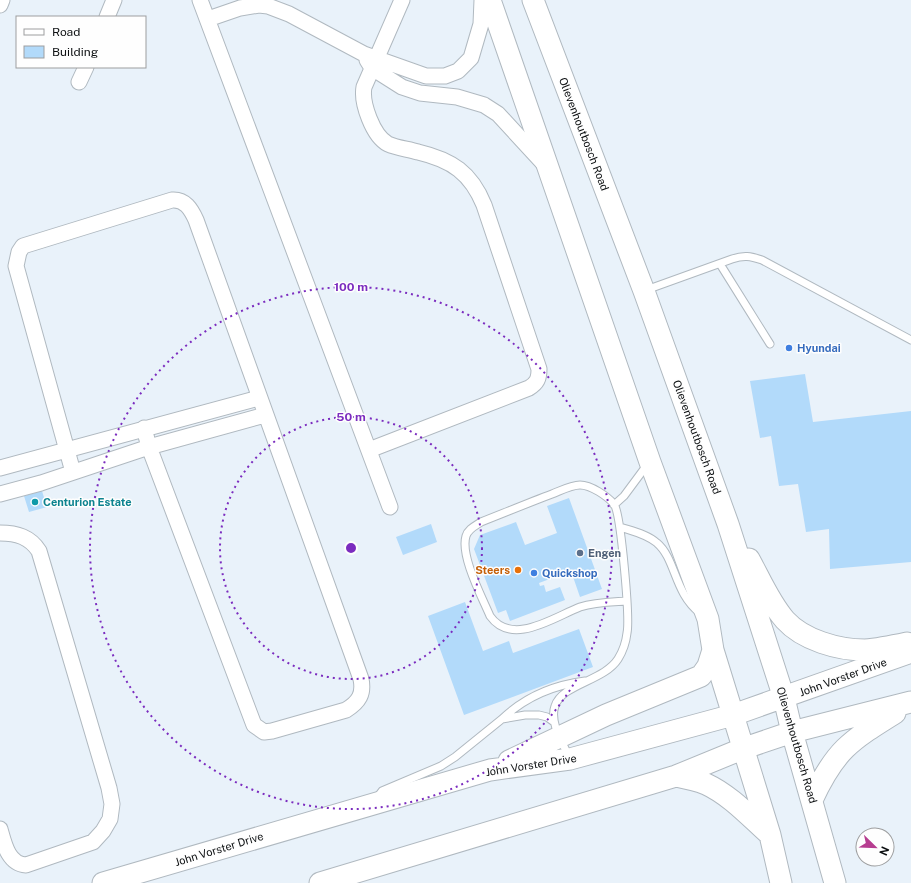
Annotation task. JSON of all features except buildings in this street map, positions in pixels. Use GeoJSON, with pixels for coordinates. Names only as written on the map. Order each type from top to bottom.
{"type":"FeatureCollection","features":[{"type":"Feature","properties":{"kind":"main road"},"geometry":{"type":"LineString","coordinates":[[490,0],[650,462],[708,619],[713,650],[742,749],[770,835],[781,883]]}},
{"type":"Feature","properties":{"kind":"main road","name":"Olievenhoutbosch Road"},"geometry":{"type":"LineString","coordinates":[[533,0],[644,291],[728,524],[784,698],[792,732],[835,883]]}},
{"type":"Feature","properties":{"kind":"main road"},"geometry":{"type":"LineString","coordinates":[[728,524],[777,609],[789,624],[804,634],[827,644],[864,650],[911,643]]}},
{"type":"Feature","properties":{"kind":"main road"},"geometry":{"type":"LineString","coordinates":[[490,770],[557,729],[606,715],[701,676],[708,666],[713,650]]}},
{"type":"Feature","properties":{"kind":"main road","name":"John Vorster Drive"},"geometry":{"type":"LineString","coordinates":[[103,883],[490,770],[570,760],[733,715],[911,652]]}},
{"type":"Feature","properties":{"kind":"main road"},"geometry":{"type":"LineString","coordinates":[[320,883],[676,776],[742,749],[792,732],[911,702]]}},
{"type":"Feature","properties":{"kind":"main road"},"geometry":{"type":"LineString","coordinates":[[812,800],[824,773],[840,752],[863,733],[911,702]]}},
{"type":"Feature","properties":{"kind":"main road"},"geometry":{"type":"LineString","coordinates":[[676,776],[702,783],[718,791],[744,811],[770,835]]}},
{"type":"Feature","properties":{"kind":"street"},"geometry":{"type":"LineString","coordinates":[[0,5],[2,0]]}},
{"type":"Feature","properties":{"kind":"street"},"geometry":{"type":"LineString","coordinates":[[107,16],[114,0]]}},
{"type":"Feature","properties":{"kind":"street"},"geometry":{"type":"LineString","coordinates":[[200,0],[390,507]]}},
{"type":"Feature","properties":{"kind":"street"},"geometry":{"type":"LineString","coordinates":[[369,450],[529,388],[537,381],[539,376],[539,369],[479,193],[473,182],[457,168],[427,154],[390,144],[382,139],[372,123],[362,95],[371,60],[402,0]]}},
{"type":"Feature","properties":{"kind":"street"},"geometry":{"type":"LineString","coordinates":[[371,60],[426,76],[445,76],[458,71],[471,58],[475,49],[481,24],[482,0]]}},
{"type":"Feature","properties":{"kind":"street"},"geometry":{"type":"LineString","coordinates":[[208,19],[244,7],[268,6],[289,14],[371,60],[402,87],[420,93],[457,96],[484,105],[498,114],[548,167]]}},
{"type":"Feature","properties":{"kind":"street"},"geometry":{"type":"LineString","coordinates":[[79,82],[86,68]]}},
{"type":"Feature","properties":{"kind":"street"},"geometry":{"type":"LineString","coordinates":[[73,472],[68,449],[16,266],[18,252],[23,246],[172,200],[179,200],[186,204],[193,214],[258,398],[361,679],[363,688],[357,703],[346,710],[264,732],[254,725],[149,447],[144,428]]}},
{"type":"Feature","properties":{"kind":"street"},"geometry":{"type":"LineString","coordinates":[[0,468],[258,398]]}},
{"type":"Feature","properties":{"kind":"street"},"geometry":{"type":"LineString","coordinates":[[0,494],[149,447],[265,415]]}},
{"type":"Feature","properties":{"kind":"street"},"geometry":{"type":"LineString","coordinates":[[0,533],[19,535],[26,538],[34,543],[39,551],[109,788],[112,804],[110,819],[103,831],[93,842],[26,866],[14,860],[7,852],[0,829]]}},
{"type":"Feature","properties":{"kind":"lane"},"geometry":{"type":"LineString","coordinates":[[644,291],[742,256],[751,256],[762,260],[911,340]]}},
{"type":"Feature","properties":{"kind":"lane"},"geometry":{"type":"LineString","coordinates":[[720,264],[770,344]]}},
{"type":"Feature","properties":{"kind":"lane"},"geometry":{"type":"LineString","coordinates":[[614,505],[624,496],[650,462]]}},
{"type":"Feature","properties":{"kind":"lane"},"geometry":{"type":"LineString","coordinates":[[557,729],[554,709],[557,701],[566,693],[609,670],[622,652],[628,632],[628,611],[620,527],[614,505],[598,491],[580,485],[481,522],[469,530],[466,536],[466,552],[473,578],[490,616],[494,621],[508,629],[515,630],[540,625],[592,604],[626,600]]}},
{"type":"Feature","properties":{"kind":"lane"},"geometry":{"type":"LineString","coordinates":[[620,527],[649,538],[660,546],[688,602],[708,619]]}},
{"type":"Feature","properties":{"kind":"lane"},"geometry":{"type":"LineString","coordinates":[[374,804],[382,791],[450,760],[502,719],[517,705],[541,692],[572,682],[592,680]]}},
{"type":"Feature","properties":{"kind":"lane"},"geometry":{"type":"LineString","coordinates":[[502,719],[525,715],[539,715],[548,717],[557,729],[570,760]]}},
{"type":"Feature","properties":{"kind":"place","name":"Hyundai"},"geometry":{"type":"Point","coordinates":[789,348]}},
{"type":"Feature","properties":{"kind":"place","name":"Centurion Estate"},"geometry":{"type":"Point","coordinates":[35,502]}},
{"type":"Feature","properties":{"kind":"place","name":"Engen"},"geometry":{"type":"Point","coordinates":[580,553]}},
{"type":"Feature","properties":{"kind":"place","name":"Steers"},"geometry":{"type":"Point","coordinates":[518,570]}},
{"type":"Feature","properties":{"kind":"place","name":"Quickshop"},"geometry":{"type":"Point","coordinates":[534,573]}}]}
